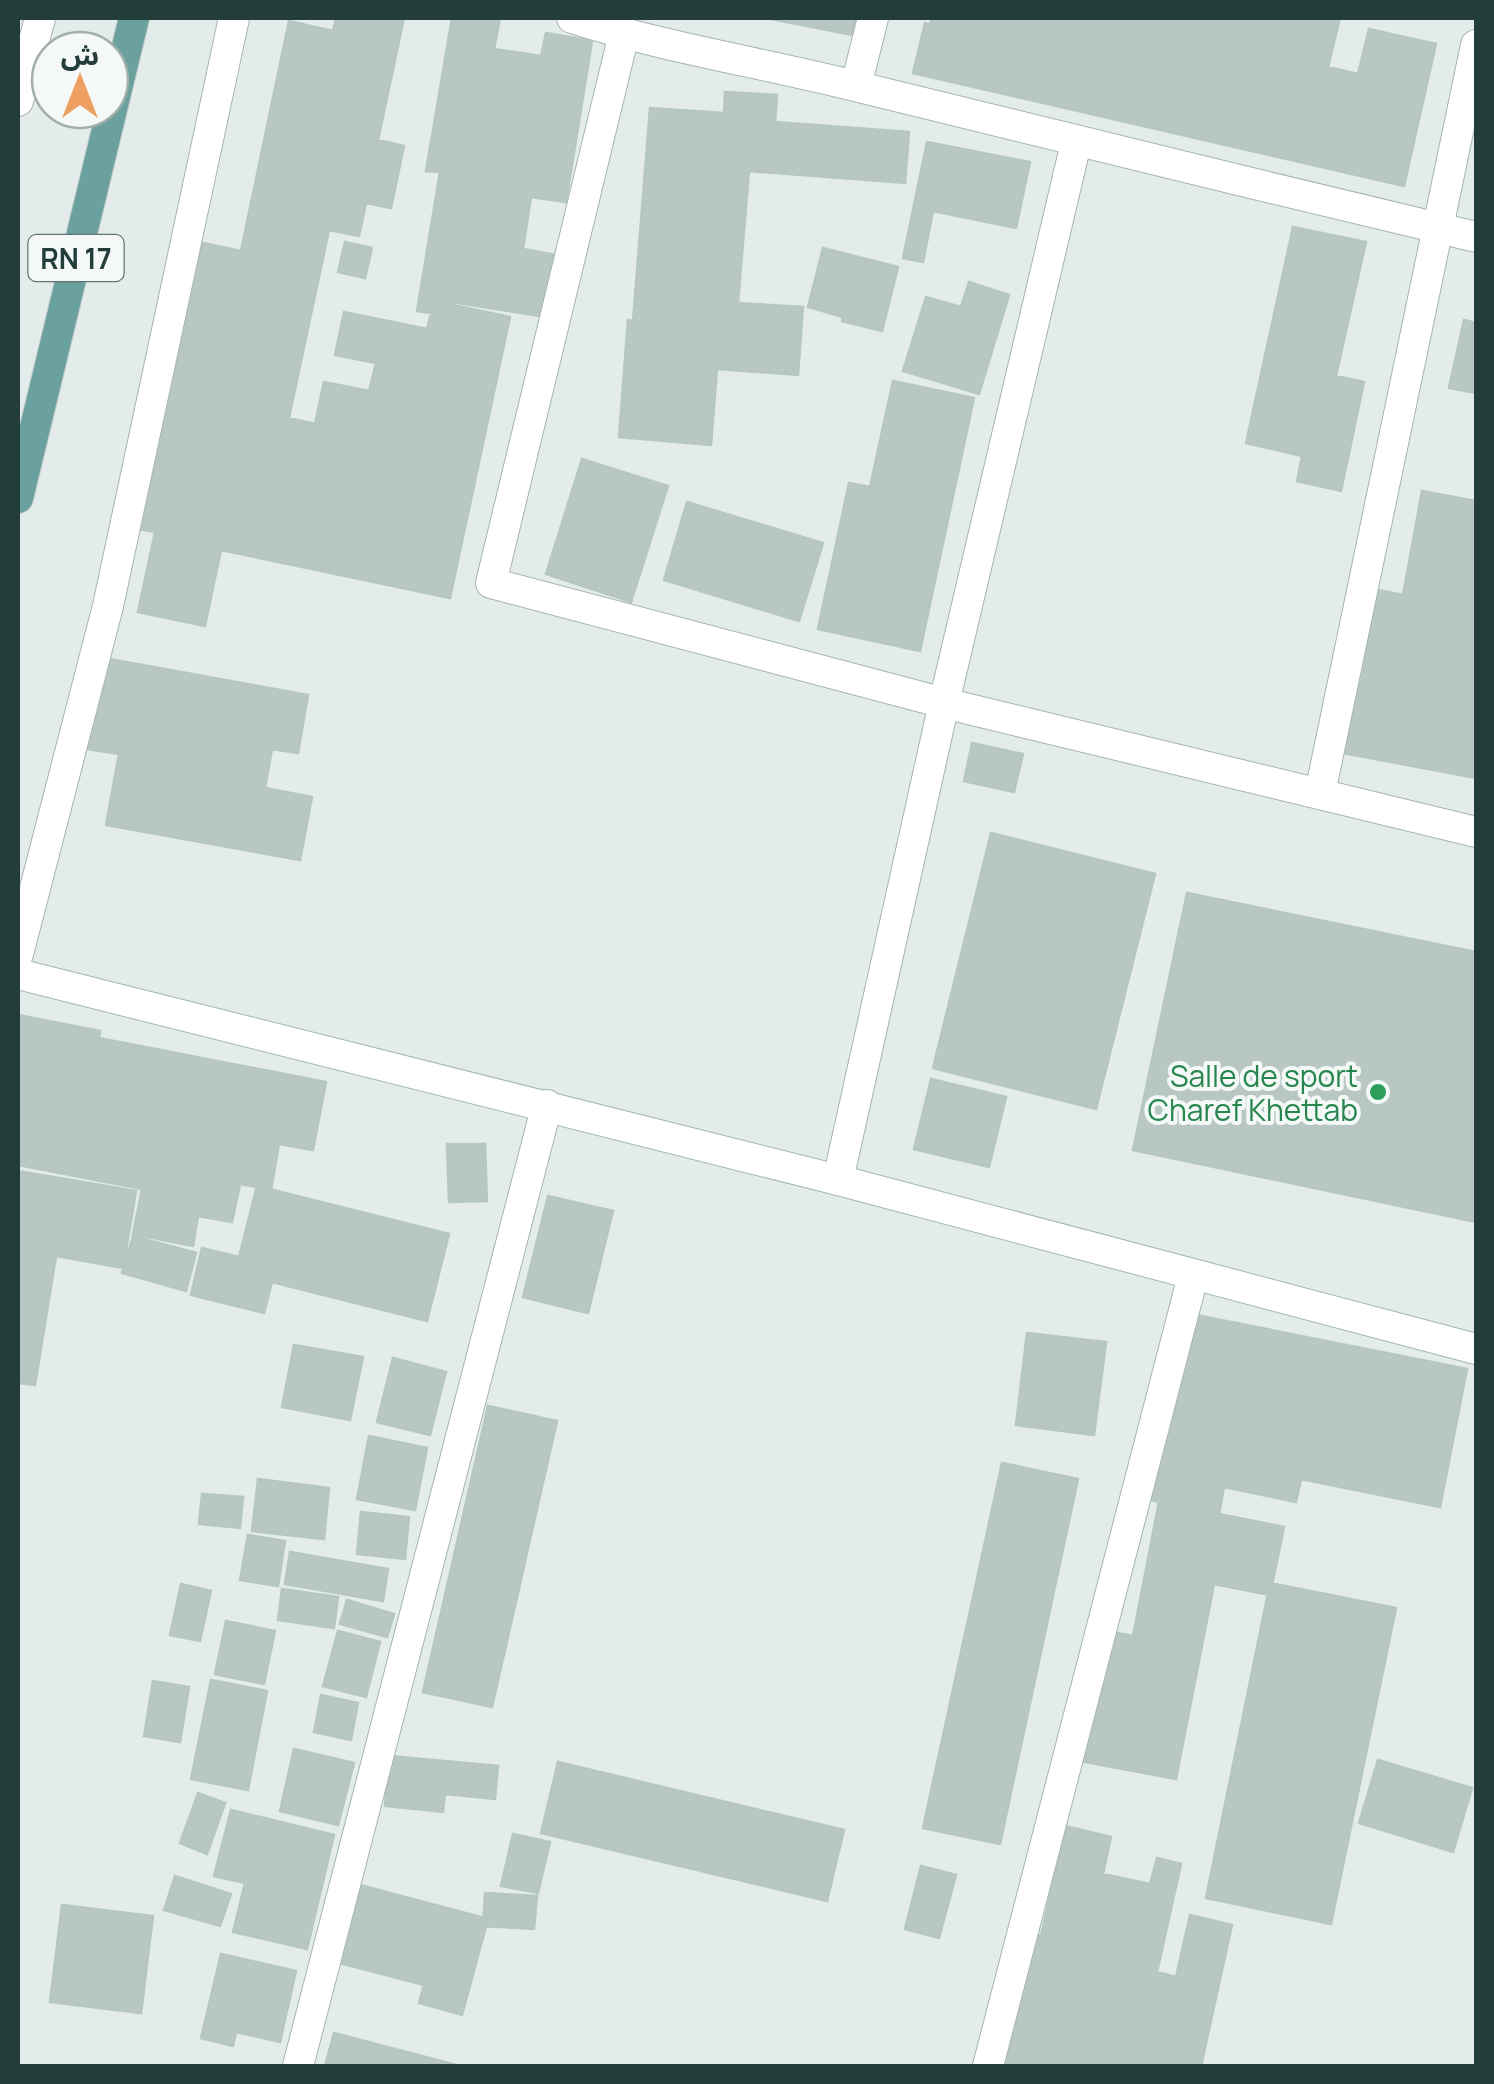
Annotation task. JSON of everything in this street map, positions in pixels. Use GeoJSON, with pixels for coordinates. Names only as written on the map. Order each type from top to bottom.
{"type":"FeatureCollection","features":[{"type":"Feature","properties":{"kind":"main road","name":"RN 17"},"geometry":{"type":"LineString","coordinates":[[18,498],[134,18]]}},
{"type":"Feature","properties":{"kind":"street"},"geometry":{"type":"LineString","coordinates":[[18,101],[40,18]]}},
{"type":"Feature","properties":{"kind":"street"},"geometry":{"type":"LineString","coordinates":[[18,954],[108,606],[234,18]]}},
{"type":"Feature","properties":{"kind":"street"},"geometry":{"type":"LineString","coordinates":[[572,18],[624,34],[856,86],[1076,143],[1476,237]]}},
{"type":"Feature","properties":{"kind":"street"},"geometry":{"type":"LineString","coordinates":[[856,86],[873,18]]}},
{"type":"Feature","properties":{"kind":"street"},"geometry":{"type":"LineString","coordinates":[[624,34],[491,583],[944,704],[1476,832]]}},
{"type":"Feature","properties":{"kind":"street"},"geometry":{"type":"LineString","coordinates":[[1320,793],[1476,45]]}},
{"type":"Feature","properties":{"kind":"street"},"geometry":{"type":"LineString","coordinates":[[838,1180],[944,704],[1076,143]]}},
{"type":"Feature","properties":{"kind":"street"},"geometry":{"type":"LineString","coordinates":[[18,974],[838,1180],[1476,1349]]}},
{"type":"Feature","properties":{"kind":"street"},"geometry":{"type":"LineString","coordinates":[[298,2066],[547,1106]]}},
{"type":"Feature","properties":{"kind":"street"},"geometry":{"type":"LineString","coordinates":[[988,2066],[1193,1276]]}},
{"type":"Feature","properties":{"kind":"building"},"geometry":{"type":"Polygon","coordinates":[[[336,18],[404,18],[378,140],[404,146],[391,208],[366,203],[359,236],[329,230],[289,418],[315,424],[324,382],[369,391],[376,363],[335,355],[344,312],[427,329],[434,301],[510,317],[450,598],[221,550],[205,626],[138,612],[155,532],[137,529],[198,242],[241,251],[289,21],[333,31],[336,18]]]}},
{"type":"Feature","properties":{"kind":"building"},"geometry":{"type":"Polygon","coordinates":[[[452,18],[500,18],[494,49],[541,56],[546,33],[592,41],[566,202],[531,197],[523,249],[562,256],[552,318],[439,300],[437,314],[417,311],[440,172],[426,171],[452,18]]]}},
{"type":"Feature","properties":{"kind":"building"},"geometry":{"type":"Polygon","coordinates":[[[766,18],[856,18],[853,35],[766,18]]]}},
{"type":"Feature","properties":{"kind":"building"},"geometry":{"type":"Polygon","coordinates":[[[932,18],[1340,18],[1328,67],[1358,74],[1369,29],[1436,44],[1404,186],[913,73],[925,23],[930,25],[932,18]]]}},
{"type":"Feature","properties":{"kind":"building"},"geometry":{"type":"Polygon","coordinates":[[[725,92],[777,95],[775,122],[909,132],[905,183],[749,171],[738,303],[803,307],[798,375],[717,369],[711,445],[619,437],[628,320],[633,321],[650,108],[724,113],[725,92]]]}},
{"type":"Feature","properties":{"kind":"building"},"geometry":{"type":"Polygon","coordinates":[[[927,142],[1030,162],[1016,228],[933,211],[923,262],[903,258],[927,142]]]}},
{"type":"Feature","properties":{"kind":"building"},"geometry":{"type":"Polygon","coordinates":[[[1293,227],[1366,242],[1336,376],[1364,382],[1341,491],[1297,481],[1302,456],[1246,443],[1293,227]]]}},
{"type":"Feature","properties":{"kind":"building"},"geometry":{"type":"Polygon","coordinates":[[[345,242],[372,248],[365,278],[338,272],[345,242]]]}},
{"type":"Feature","properties":{"kind":"building"},"geometry":{"type":"Polygon","coordinates":[[[823,248],[898,267],[882,331],[808,307],[823,248]]]}},
{"type":"Feature","properties":{"kind":"building"},"geometry":{"type":"Polygon","coordinates":[[[969,282],[1009,295],[979,394],[903,371],[926,297],[961,307],[969,282]]]}},
{"type":"Feature","properties":{"kind":"building"},"geometry":{"type":"Polygon","coordinates":[[[1464,320],[1476,323],[1476,393],[1449,388],[1464,320]]]}},
{"type":"Feature","properties":{"kind":"building"},"geometry":{"type":"Polygon","coordinates":[[[893,381],[974,398],[920,651],[818,629],[849,483],[870,487],[893,381]]]}},
{"type":"Feature","properties":{"kind":"building"},"geometry":{"type":"Polygon","coordinates":[[[582,459],[668,486],[631,602],[546,574],[582,459]]]}},
{"type":"Feature","properties":{"kind":"building"},"geometry":{"type":"Polygon","coordinates":[[[1422,491],[1476,501],[1476,778],[1332,751],[1345,680],[1361,683],[1378,590],[1403,595],[1422,491]]]}},
{"type":"Feature","properties":{"kind":"building"},"geometry":{"type":"Polygon","coordinates":[[[687,502],[823,543],[799,621],[664,580],[687,502]]]}},
{"type":"Feature","properties":{"kind":"building"},"geometry":{"type":"Polygon","coordinates":[[[104,658],[308,695],[298,753],[272,749],[265,788],[312,797],[300,860],[106,825],[119,754],[87,749],[104,658]]]}},
{"type":"Feature","properties":{"kind":"building"},"geometry":{"type":"Polygon","coordinates":[[[972,743],[1023,754],[1014,792],[964,781],[972,743]]]}},
{"type":"Feature","properties":{"kind":"building"},"geometry":{"type":"Polygon","coordinates":[[[991,833],[1155,874],[1096,1109],[933,1068],[991,833]]]}},
{"type":"Feature","properties":{"kind":"building"},"geometry":{"type":"Polygon","coordinates":[[[1187,893],[1476,952],[1476,1222],[1133,1150],[1187,893]]]}},
{"type":"Feature","properties":{"kind":"building"},"geometry":{"type":"Polygon","coordinates":[[[18,1015],[100,1031],[99,1038],[326,1082],[313,1150],[279,1144],[271,1190],[240,1184],[232,1222],[198,1216],[193,1246],[133,1234],[142,1189],[18,1165],[18,1015]]]}},
{"type":"Feature","properties":{"kind":"building"},"geometry":{"type":"Polygon","coordinates":[[[931,1079],[1006,1097],[989,1167],[914,1149],[931,1079]]]}},
{"type":"Feature","properties":{"kind":"building"},"geometry":{"type":"Polygon","coordinates":[[[447,1144],[485,1144],[487,1201],[449,1202],[447,1144]]]}},
{"type":"Feature","properties":{"kind":"building"},"geometry":{"type":"Polygon","coordinates":[[[18,1171],[136,1191],[123,1268],[56,1256],[35,1385],[18,1383],[18,1171]]]}},
{"type":"Feature","properties":{"kind":"building"},"geometry":{"type":"Polygon","coordinates":[[[257,1186],[449,1234],[427,1321],[272,1282],[264,1313],[191,1295],[202,1248],[239,1257],[257,1186]]]}},
{"type":"Feature","properties":{"kind":"building"},"geometry":{"type":"Polygon","coordinates":[[[548,1196],[613,1211],[588,1313],[523,1297],[548,1196]]]}},
{"type":"Feature","properties":{"kind":"building"},"geometry":{"type":"Polygon","coordinates":[[[133,1236],[196,1253],[186,1291],[122,1273],[133,1236]]]}},
{"type":"Feature","properties":{"kind":"building"},"geometry":{"type":"Polygon","coordinates":[[[1191,1314],[1467,1369],[1440,1507],[1301,1479],[1296,1502],[1224,1487],[1219,1514],[1284,1527],[1270,1595],[1214,1584],[1176,1779],[1075,1760],[1101,1630],[1133,1636],[1159,1502],[1140,1497],[1191,1314]]]}},
{"type":"Feature","properties":{"kind":"building"},"geometry":{"type":"Polygon","coordinates":[[[1027,1333],[1106,1342],[1094,1435],[1016,1425],[1027,1333]]]}},
{"type":"Feature","properties":{"kind":"building"},"geometry":{"type":"Polygon","coordinates":[[[294,1345],[363,1357],[350,1420],[282,1407],[294,1345]]]}},
{"type":"Feature","properties":{"kind":"building"},"geometry":{"type":"Polygon","coordinates":[[[393,1358],[446,1372],[430,1435],[377,1422],[393,1358]]]}},
{"type":"Feature","properties":{"kind":"building"},"geometry":{"type":"Polygon","coordinates":[[[488,1406],[557,1421],[492,1707],[423,1692],[488,1406]]]}},
{"type":"Feature","properties":{"kind":"building"},"geometry":{"type":"Polygon","coordinates":[[[369,1436],[427,1448],[415,1510],[357,1499],[369,1436]]]}},
{"type":"Feature","properties":{"kind":"building"},"geometry":{"type":"Polygon","coordinates":[[[1002,1463],[1078,1479],[1000,1844],[923,1828],[1002,1463]]]}},
{"type":"Feature","properties":{"kind":"building"},"geometry":{"type":"Polygon","coordinates":[[[258,1479],[329,1488],[324,1539],[252,1531],[258,1479]]]}},
{"type":"Feature","properties":{"kind":"building"},"geometry":{"type":"Polygon","coordinates":[[[202,1494],[243,1497],[240,1528],[199,1524],[202,1494]]]}},
{"type":"Feature","properties":{"kind":"building"},"geometry":{"type":"Polygon","coordinates":[[[361,1512],[409,1517],[405,1559],[357,1554],[361,1512]]]}},
{"type":"Feature","properties":{"kind":"building"},"geometry":{"type":"Polygon","coordinates":[[[248,1535],[285,1541],[278,1586],[240,1580],[248,1535]]]}},
{"type":"Feature","properties":{"kind":"building"},"geometry":{"type":"Polygon","coordinates":[[[290,1552],[388,1569],[383,1601],[285,1584],[290,1552]]]}},
{"type":"Feature","properties":{"kind":"building"},"geometry":{"type":"Polygon","coordinates":[[[1270,1583],[1396,1608],[1331,1924],[1206,1898],[1270,1583]]]}},
{"type":"Feature","properties":{"kind":"building"},"geometry":{"type":"Polygon","coordinates":[[[181,1584],[211,1591],[200,1641],[170,1635],[181,1584]]]}},
{"type":"Feature","properties":{"kind":"building"},"geometry":{"type":"Polygon","coordinates":[[[282,1589],[338,1597],[334,1628],[278,1620],[282,1589]]]}},
{"type":"Feature","properties":{"kind":"building"},"geometry":{"type":"Polygon","coordinates":[[[347,1600],[394,1614],[387,1637],[340,1624],[347,1600]]]}},
{"type":"Feature","properties":{"kind":"building"},"geometry":{"type":"Polygon","coordinates":[[[226,1621],[275,1631],[264,1684],[215,1674],[226,1621]]]}},
{"type":"Feature","properties":{"kind":"building"},"geometry":{"type":"Polygon","coordinates":[[[338,1631],[380,1642],[366,1697],[323,1686],[338,1631]]]}},
{"type":"Feature","properties":{"kind":"building"},"geometry":{"type":"Polygon","coordinates":[[[211,1680],[267,1691],[248,1790],[191,1779],[211,1680]]]}},
{"type":"Feature","properties":{"kind":"building"},"geometry":{"type":"Polygon","coordinates":[[[153,1681],[189,1687],[180,1742],[144,1736],[153,1681]]]}},
{"type":"Feature","properties":{"kind":"building"},"geometry":{"type":"Polygon","coordinates":[[[321,1695],[358,1703],[351,1740],[314,1732],[321,1695]]]}},
{"type":"Feature","properties":{"kind":"building"},"geometry":{"type":"Polygon","coordinates":[[[294,1749],[354,1763],[338,1825],[280,1811],[294,1749]]]}},
{"type":"Feature","properties":{"kind":"building"},"geometry":{"type":"Polygon","coordinates":[[[389,1756],[498,1766],[495,1799],[445,1794],[443,1812],[385,1806],[389,1756]]]}},
{"type":"Feature","properties":{"kind":"building"},"geometry":{"type":"Polygon","coordinates":[[[1378,1760],[1472,1788],[1453,1852],[1359,1823],[1378,1760]]]}},
{"type":"Feature","properties":{"kind":"building"},"geometry":{"type":"Polygon","coordinates":[[[558,1762],[844,1830],[827,1901],[541,1833],[558,1762]]]}},
{"type":"Feature","properties":{"kind":"building"},"geometry":{"type":"Polygon","coordinates":[[[198,1793],[225,1803],[207,1854],[180,1843],[198,1793]]]}},
{"type":"Feature","properties":{"kind":"building"},"geometry":{"type":"Polygon","coordinates":[[[231,1810],[334,1835],[307,1949],[233,1932],[245,1883],[214,1876],[231,1810]]]}},
{"type":"Feature","properties":{"kind":"building"},"geometry":{"type":"Polygon","coordinates":[[[1065,1826],[1111,1837],[1103,1874],[1150,1884],[1157,1858],[1181,1864],[1157,1972],[1176,1977],[1190,1915],[1232,1925],[1201,2066],[1001,2066],[1031,1933],[1041,1936],[1065,1826]]]}},
{"type":"Feature","properties":{"kind":"building"},"geometry":{"type":"Polygon","coordinates":[[[513,1834],[550,1842],[538,1893],[501,1886],[513,1834]]]}},
{"type":"Feature","properties":{"kind":"building"},"geometry":{"type":"Polygon","coordinates":[[[921,1866],[956,1875],[939,1938],[905,1929],[921,1866]]]}},
{"type":"Feature","properties":{"kind":"building"},"geometry":{"type":"Polygon","coordinates":[[[175,1876],[231,1894],[220,1926],[164,1910],[175,1876]]]}},
{"type":"Feature","properties":{"kind":"building"},"geometry":{"type":"Polygon","coordinates":[[[356,1884],[488,1919],[462,2015],[419,2003],[424,1985],[336,1962],[356,1884]]]}},
{"type":"Feature","properties":{"kind":"building"},"geometry":{"type":"Polygon","coordinates":[[[485,1893],[537,1896],[534,1929],[483,1926],[485,1893]]]}},
{"type":"Feature","properties":{"kind":"building"},"geometry":{"type":"Polygon","coordinates":[[[62,1905],[153,1916],[141,2013],[50,2002],[62,1905]]]}},
{"type":"Feature","properties":{"kind":"building"},"geometry":{"type":"Polygon","coordinates":[[[221,1954],[296,1971],[280,2042],[236,2032],[233,2046],[201,2038],[221,1954]]]}},
{"type":"Feature","properties":{"kind":"building"},"geometry":{"type":"Polygon","coordinates":[[[334,2033],[460,2066],[325,2066],[334,2033]]]}},
{"type":"Feature","properties":{"kind":"place","name":"Salle de sport Charef Khettab"},"geometry":{"type":"Point","coordinates":[1378,1092]}}]}
